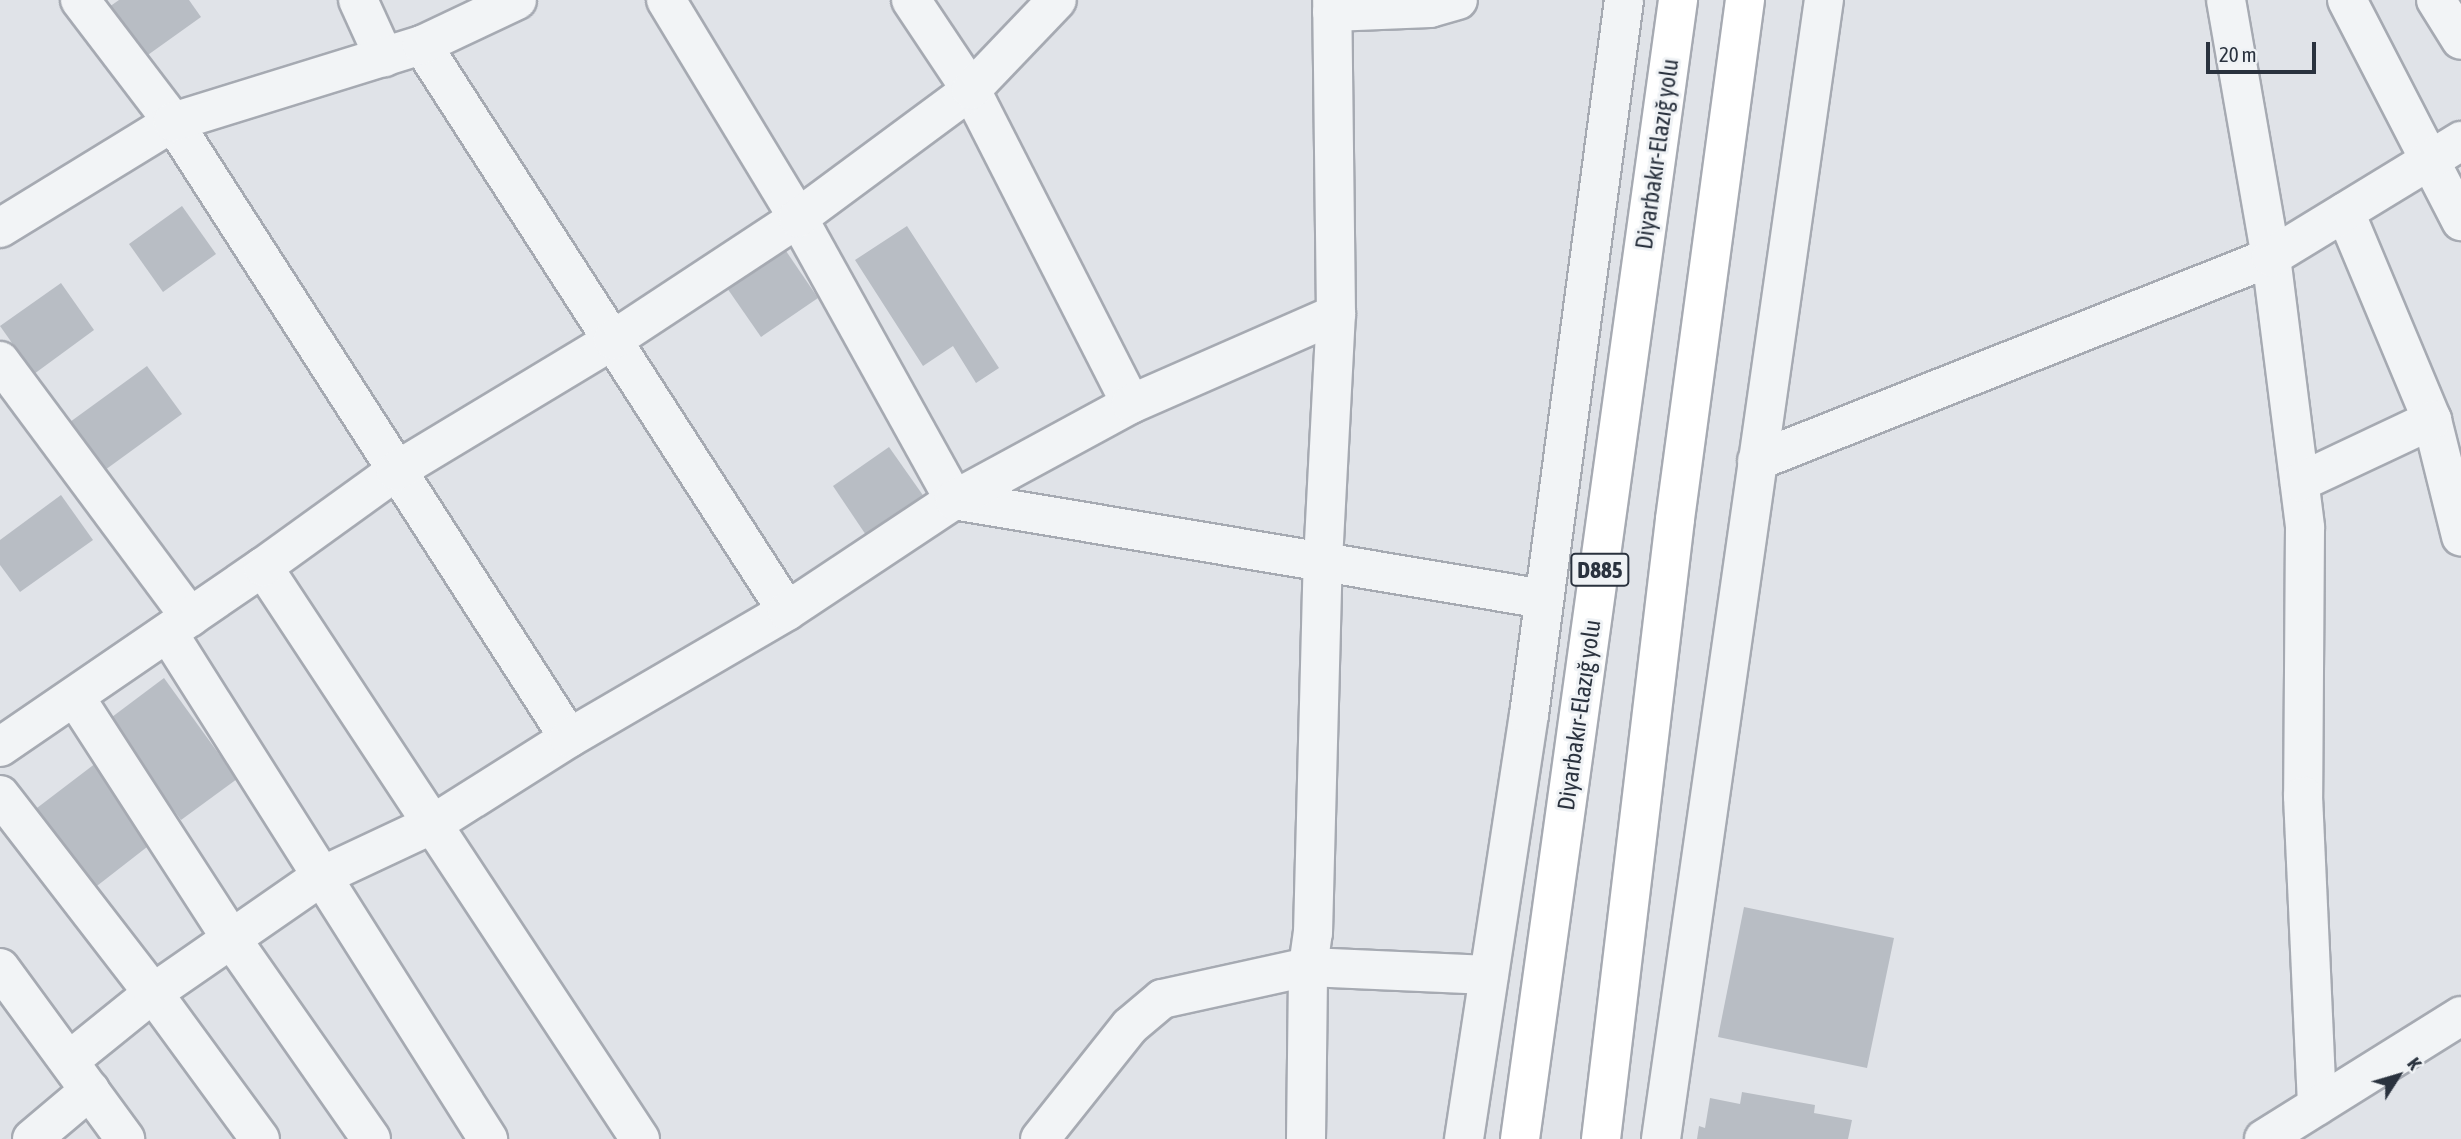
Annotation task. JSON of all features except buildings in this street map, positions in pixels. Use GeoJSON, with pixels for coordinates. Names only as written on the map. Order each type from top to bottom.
{"type":"FeatureCollection","features":[{"type":"Feature","properties":{"kind":"highway","name":"Diyarbakır-Elazığ yolu"},"geometry":{"type":"LineString","coordinates":[[1520,1139],[1678,0]]}},
{"type":"Feature","properties":{"kind":"highway"},"geometry":{"type":"LineString","coordinates":[[1601,1139],[1675,519],[1745,0]]}},
{"type":"Feature","properties":{"kind":"street"},"geometry":{"type":"LineString","coordinates":[[80,0],[173,122],[569,738]]}},
{"type":"Feature","properties":{"kind":"street"},"geometry":{"type":"LineString","coordinates":[[358,0],[384,57]]}},
{"type":"Feature","properties":{"kind":"street"},"geometry":{"type":"LineString","coordinates":[[0,229],[173,122],[422,45],[517,0]]}},
{"type":"Feature","properties":{"kind":"street"},"geometry":{"type":"LineString","coordinates":[[666,0],[798,218],[954,500]]}},
{"type":"Feature","properties":{"kind":"street"},"geometry":{"type":"LineString","coordinates":[[911,0],[971,90],[1131,404]]}},
{"type":"Feature","properties":{"kind":"street"},"geometry":{"type":"LineString","coordinates":[[0,747],[263,567],[396,471],[613,340],[798,218],[971,90],[1057,0]]}},
{"type":"Feature","properties":{"kind":"street"},"geometry":{"type":"LineString","coordinates":[[1306,1139],[1308,967],[1313,933],[1323,561],[1336,314],[1332,6],[1430,8],[1458,0]]}},
{"type":"Feature","properties":{"kind":"street"},"geometry":{"type":"LineString","coordinates":[[1464,1139],[1544,599],[1624,0]]}},
{"type":"Feature","properties":{"kind":"street"},"geometry":{"type":"LineString","coordinates":[[1661,1139],[1824,0]]}},
{"type":"Feature","properties":{"kind":"street"},"geometry":{"type":"LineString","coordinates":[[2226,0],[2271,257],[2305,527],[2303,796],[2317,1106]]}},
{"type":"Feature","properties":{"kind":"street"},"geometry":{"type":"LineString","coordinates":[[2347,0],[2446,150],[2461,221]]}},
{"type":"Feature","properties":{"kind":"street"},"geometry":{"type":"LineString","coordinates":[[2436,0],[2461,40]]}},
{"type":"Feature","properties":{"kind":"street"},"geometry":{"type":"LineString","coordinates":[[422,45],[787,611]]}},
{"type":"Feature","properties":{"kind":"street"},"geometry":{"type":"LineString","coordinates":[[1757,461],[2271,257],[2446,150]]}},
{"type":"Feature","properties":{"kind":"street"},"geometry":{"type":"LineString","coordinates":[[2344,212],[2432,420],[2461,536]]}},
{"type":"Feature","properties":{"kind":"street"},"geometry":{"type":"LineString","coordinates":[[32,1139],[80,1075],[153,993],[233,941],[322,876],[433,824],[569,738],[787,611],[954,500],[1131,404],[1336,314]]}},
{"type":"Feature","properties":{"kind":"street"},"geometry":{"type":"LineString","coordinates":[[0,361],[179,625],[322,876],[488,1139]]}},
{"type":"Feature","properties":{"kind":"street"},"geometry":{"type":"LineString","coordinates":[[2300,482],[2432,420]]}},
{"type":"Feature","properties":{"kind":"street"},"geometry":{"type":"LineString","coordinates":[[954,500],[1544,599]]}},
{"type":"Feature","properties":{"kind":"street"},"geometry":{"type":"LineString","coordinates":[[263,567],[640,1139]]}},
{"type":"Feature","properties":{"kind":"street"},"geometry":{"type":"LineString","coordinates":[[75,697],[233,941],[371,1139]]}},
{"type":"Feature","properties":{"kind":"street"},"geometry":{"type":"LineString","coordinates":[[0,795],[153,993],[260,1139]]}},
{"type":"Feature","properties":{"kind":"street"},"geometry":{"type":"LineString","coordinates":[[1040,1139],[1130,1026],[1162,999],[1308,967],[1489,975]]}},
{"type":"Feature","properties":{"kind":"street"},"geometry":{"type":"LineString","coordinates":[[0,968],[125,1139]]}},
{"type":"Feature","properties":{"kind":"street"},"geometry":{"type":"LineString","coordinates":[[2274,1136],[2461,1016]]}}]}
